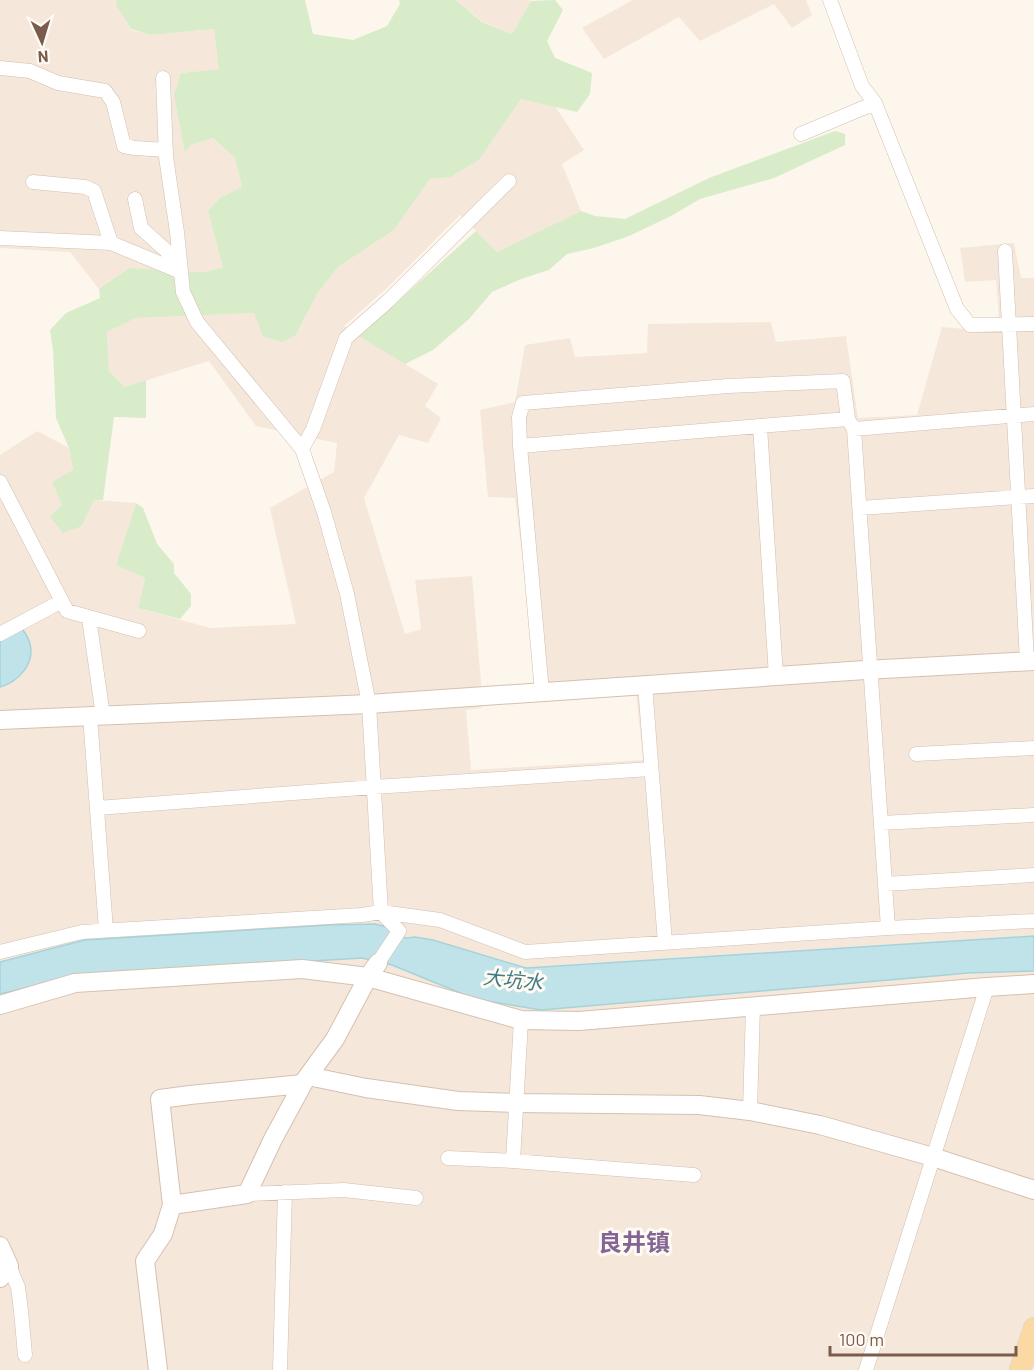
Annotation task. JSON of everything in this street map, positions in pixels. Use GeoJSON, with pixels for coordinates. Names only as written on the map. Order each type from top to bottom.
{"type":"FeatureCollection","features":[{"type":"Feature","properties":{"kind":"main road"},"geometry":{"type":"LineString","coordinates":[[1020,1370],[1034,1328]]}},
{"type":"Feature","properties":{"kind":"street"},"geometry":{"type":"LineString","coordinates":[[830,0],[862,86],[875,103],[957,309],[970,325],[1034,324]]}},
{"type":"Feature","properties":{"kind":"street"},"geometry":{"type":"LineString","coordinates":[[0,68],[30,71],[58,83],[105,91],[113,102],[124,146],[166,150]]}},
{"type":"Feature","properties":{"kind":"street"},"geometry":{"type":"LineString","coordinates":[[163,78],[166,150],[183,292],[196,322],[302,449],[324,512],[346,594],[369,704],[381,912],[399,931],[373,970],[334,1039],[306,1080],[273,1139],[248,1194]]}},
{"type":"Feature","properties":{"kind":"street"},"geometry":{"type":"LineString","coordinates":[[801,134],[875,103]]}},
{"type":"Feature","properties":{"kind":"street"},"geometry":{"type":"LineString","coordinates":[[302,449],[313,429],[346,338],[388,302],[508,180]]}},
{"type":"Feature","properties":{"kind":"street"},"geometry":{"type":"LineString","coordinates":[[33,182],[85,187],[94,191],[111,243]]}},
{"type":"Feature","properties":{"kind":"street"},"geometry":{"type":"LineString","coordinates":[[135,199],[141,228],[180,268]]}},
{"type":"Feature","properties":{"kind":"street"},"geometry":{"type":"LineString","coordinates":[[0,238],[111,243],[180,268]]}},
{"type":"Feature","properties":{"kind":"street"},"geometry":{"type":"LineString","coordinates":[[0,720],[369,704],[871,669],[1030,661],[1013,416],[1005,251]]}},
{"type":"Feature","properties":{"kind":"street"},"geometry":{"type":"LineString","coordinates":[[542,692],[520,447],[519,417],[523,403],[717,387],[843,381],[851,424],[860,508],[888,928]]}},
{"type":"Feature","properties":{"kind":"street"},"geometry":{"type":"LineString","coordinates":[[520,447],[759,426],[851,424],[1034,414]]}},
{"type":"Feature","properties":{"kind":"street"},"geometry":{"type":"LineString","coordinates":[[759,426],[776,676]]}},
{"type":"Feature","properties":{"kind":"street"},"geometry":{"type":"LineString","coordinates":[[0,482],[67,611],[139,631]]}},
{"type":"Feature","properties":{"kind":"street"},"geometry":{"type":"LineString","coordinates":[[860,508],[1034,496]]}},
{"type":"Feature","properties":{"kind":"street"},"geometry":{"type":"LineString","coordinates":[[0,634],[62,601]]}},
{"type":"Feature","properties":{"kind":"street"},"geometry":{"type":"LineString","coordinates":[[89,618],[97,716],[97,808],[106,930]]}},
{"type":"Feature","properties":{"kind":"street"},"geometry":{"type":"LineString","coordinates":[[645,685],[665,943]]}},
{"type":"Feature","properties":{"kind":"street"},"geometry":{"type":"LineString","coordinates":[[916,754],[1034,748]]}},
{"type":"Feature","properties":{"kind":"street"},"geometry":{"type":"LineString","coordinates":[[97,808],[651,768]]}},
{"type":"Feature","properties":{"kind":"street"},"geometry":{"type":"LineString","coordinates":[[881,823],[1034,815]]}},
{"type":"Feature","properties":{"kind":"street"},"geometry":{"type":"LineString","coordinates":[[885,884],[1034,875]]}},
{"type":"Feature","properties":{"kind":"street"},"geometry":{"type":"LineString","coordinates":[[0,952],[82,932],[381,912],[440,920],[525,952],[1034,920]]}},
{"type":"Feature","properties":{"kind":"street"},"geometry":{"type":"LineString","coordinates":[[0,1005],[75,983],[302,969],[373,970],[521,1020],[579,1021],[1034,984]]}},
{"type":"Feature","properties":{"kind":"street"},"geometry":{"type":"LineString","coordinates":[[867,1370],[987,987]]}},
{"type":"Feature","properties":{"kind":"street"},"geometry":{"type":"LineString","coordinates":[[750,1111],[753,1006]]}},
{"type":"Feature","properties":{"kind":"street"},"geometry":{"type":"LineString","coordinates":[[513,1161],[521,1020]]}},
{"type":"Feature","properties":{"kind":"street"},"geometry":{"type":"LineString","coordinates":[[158,1370],[145,1261],[163,1233],[172,1204],[160,1099],[306,1080],[447,1099],[516,1103],[699,1105],[750,1111],[820,1125],[933,1157],[1034,1190]]}},
{"type":"Feature","properties":{"kind":"street"},"geometry":{"type":"LineString","coordinates":[[448,1158],[694,1175]]}},
{"type":"Feature","properties":{"kind":"street"},"geometry":{"type":"LineString","coordinates":[[172,1204],[248,1194],[344,1190],[416,1198]]}},
{"type":"Feature","properties":{"kind":"street"},"geometry":{"type":"LineString","coordinates":[[280,1370],[285,1192]]}},
{"type":"Feature","properties":{"kind":"street"},"geometry":{"type":"LineString","coordinates":[[0,1246],[4,1272],[18,1287],[25,1355]]}},
{"type":"Feature","properties":{"kind":"shaded area"},"geometry":{"type":"Polygon","coordinates":[[[0,0],[117,0],[117,5],[131,30],[153,35],[214,29],[220,69],[181,73],[185,153],[191,145],[213,138],[235,158],[242,187],[221,197],[208,211],[223,268],[204,272],[129,268],[99,289],[70,252],[0,248],[0,0]]]}},
{"type":"Feature","properties":{"kind":"shaded area"},"geometry":{"type":"Polygon","coordinates":[[[456,0],[531,1],[512,34],[483,22],[456,0]]]}},
{"type":"Feature","properties":{"kind":"shaded area"},"geometry":{"type":"Polygon","coordinates":[[[633,0],[806,0],[812,15],[792,28],[774,4],[700,41],[679,17],[604,59],[582,28],[633,0]]]}},
{"type":"Feature","properties":{"kind":"shaded area"},"geometry":{"type":"Polygon","coordinates":[[[521,99],[555,106],[584,150],[562,164],[581,211],[497,252],[460,215],[387,288],[344,326],[438,384],[425,406],[441,418],[428,443],[399,435],[364,498],[405,634],[421,629],[415,580],[472,576],[481,708],[466,710],[471,770],[643,760],[636,694],[540,701],[515,498],[488,497],[480,410],[515,402],[525,345],[570,338],[575,357],[647,353],[648,324],[771,322],[776,342],[846,336],[858,418],[917,415],[942,327],[1000,332],[996,280],[965,282],[960,248],[1014,243],[1021,278],[1034,278],[1034,936],[526,968],[433,940],[416,937],[406,939],[391,933],[85,940],[0,962],[0,455],[37,431],[69,448],[73,470],[62,504],[50,517],[82,526],[94,500],[136,503],[116,565],[145,578],[138,608],[210,628],[296,624],[270,508],[334,472],[337,443],[256,426],[209,361],[125,387],[109,371],[107,332],[136,318],[254,313],[282,341],[296,335],[317,294],[338,267],[394,230],[430,179],[451,177],[479,160],[521,99]]]}},
{"type":"Feature","properties":{"kind":"shaded area"},"geometry":{"type":"Polygon","coordinates":[[[362,958],[392,965],[475,999],[1034,971],[1034,1370],[0,1370],[0,994],[80,975],[362,958]]]}},
{"type":"Feature","properties":{"kind":"green space"},"geometry":{"type":"Polygon","coordinates":[[[117,0],[305,0],[313,34],[353,40],[387,26],[400,4],[399,0],[456,0],[482,22],[512,34],[531,1],[555,0],[563,10],[547,41],[555,58],[592,73],[590,94],[577,112],[521,99],[479,160],[451,177],[430,179],[394,230],[338,267],[317,294],[296,335],[282,342],[263,336],[254,313],[136,318],[107,332],[109,371],[125,387],[146,380],[146,418],[114,417],[103,500],[94,500],[82,526],[63,533],[50,517],[62,504],[52,482],[73,470],[69,448],[56,418],[50,330],[66,313],[100,298],[99,289],[129,268],[204,272],[223,268],[208,211],[221,197],[242,187],[235,158],[213,138],[191,145],[185,153],[174,95],[181,73],[219,69],[214,29],[152,35],[131,29],[116,5],[117,0]]]}},
{"type":"Feature","properties":{"kind":"green space"},"geometry":{"type":"Polygon","coordinates":[[[835,131],[845,134],[845,145],[774,178],[700,199],[629,236],[567,254],[549,270],[492,292],[469,319],[433,350],[405,364],[359,336],[476,231],[497,252],[581,211],[595,216],[625,219],[709,178],[835,131]]]}},
{"type":"Feature","properties":{"kind":"green space"},"geometry":{"type":"Polygon","coordinates":[[[136,503],[143,508],[157,544],[174,564],[174,573],[191,594],[191,606],[180,619],[138,608],[145,578],[116,565],[136,503]]]}},
{"type":"Feature","properties":{"kind":"water"},"geometry":{"type":"Polygon","coordinates":[[[21,627],[29,642],[30,658],[19,676],[0,687],[0,640],[21,627]]]}},
{"type":"Feature","properties":{"kind":"water","name":"大坑水"},"geometry":{"type":"Polygon","coordinates":[[[375,924],[387,927],[391,933],[406,938],[433,940],[526,968],[1034,936],[1034,971],[969,973],[541,1010],[475,999],[392,965],[362,958],[80,975],[0,994],[0,962],[85,940],[375,924]]]}},
{"type":"Feature","properties":{"kind":"district","name":"良井镇"},"geometry":{"type":"Point","coordinates":[634,1243]}}]}
